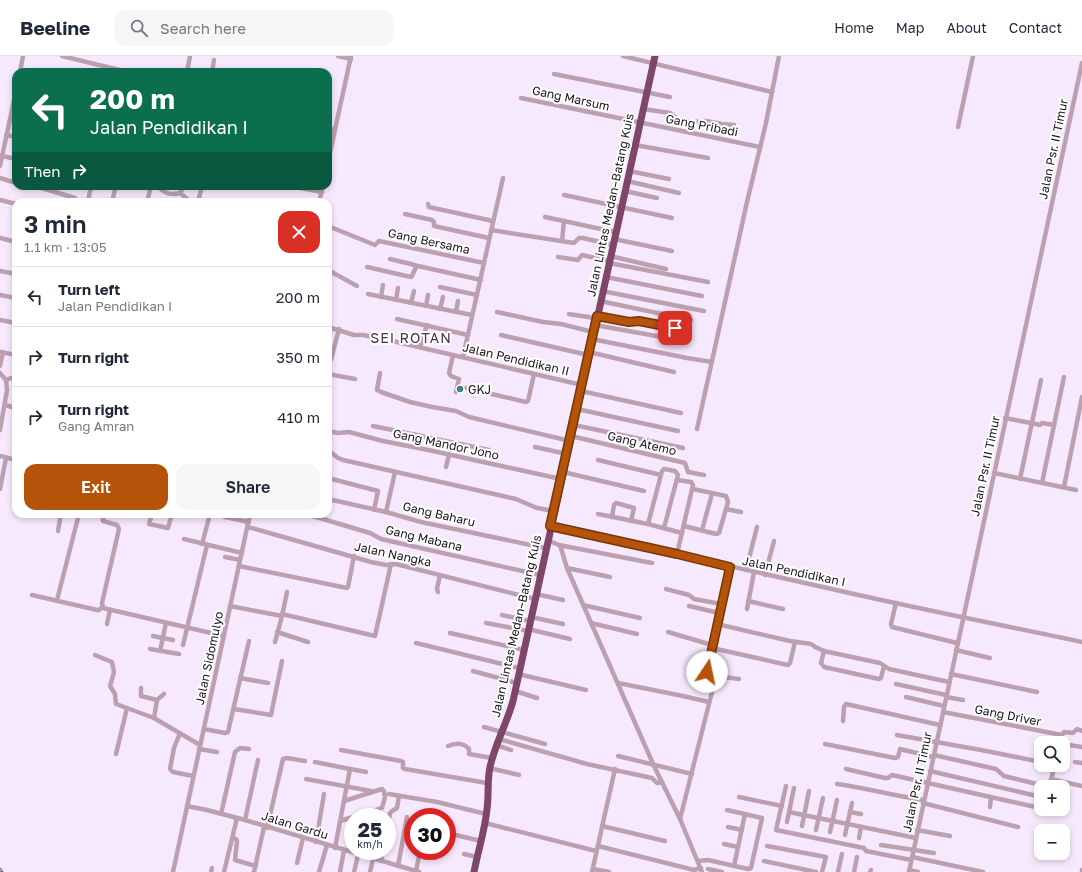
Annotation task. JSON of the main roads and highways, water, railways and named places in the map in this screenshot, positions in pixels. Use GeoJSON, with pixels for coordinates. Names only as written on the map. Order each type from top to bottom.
{"type":"FeatureCollection","features":[{"type":"Feature","properties":{"kind":"highway","name":"Jalan Lintas Medan–Batang Kuis"},"geometry":{"type":"LineString","coordinates":[[474,872],[485,823],[489,768],[511,708],[545,548],[553,538],[554,511],[654,59]]}},
{"type":"Feature","properties":{"kind":"place","name":"GKJ"},"geometry":{"type":"Point","coordinates":[460,389]}},
{"type":"Feature","properties":{"kind":"district","name":"SEI ROTAN"},"geometry":{"type":"Point","coordinates":[411,337]}}]}
